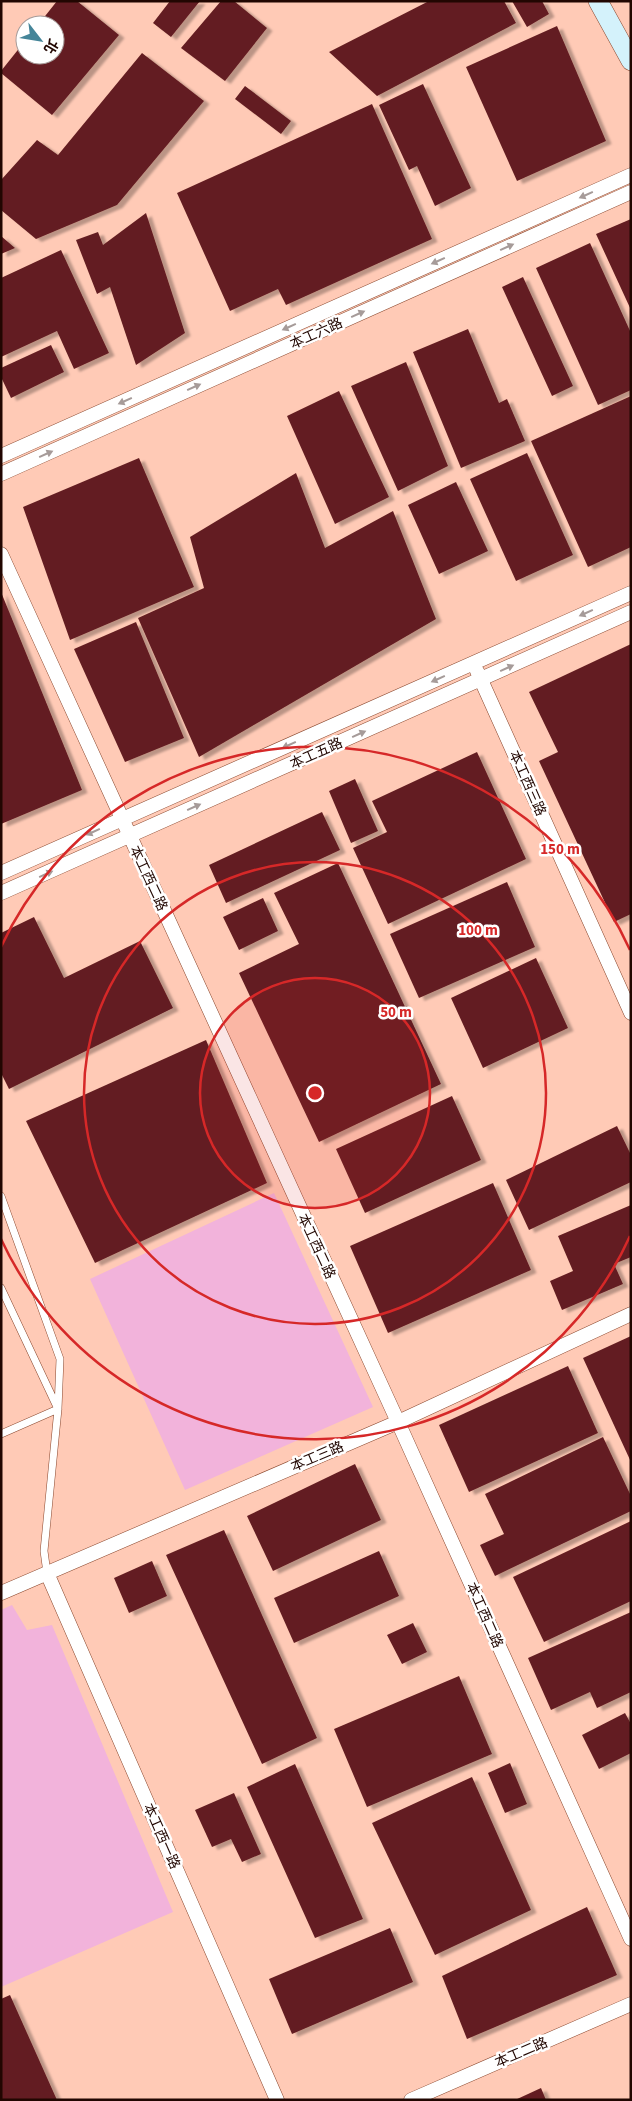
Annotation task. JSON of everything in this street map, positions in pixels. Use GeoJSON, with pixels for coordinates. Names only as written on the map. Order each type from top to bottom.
{"type":"FeatureCollection","features":[{"type":"Feature","properties":{"kind":"street"},"geometry":{"type":"LineString","coordinates":[[598,1],[631,61]]}},
{"type":"Feature","properties":{"kind":"street","name":"本工六路"},"geometry":{"type":"LineString","coordinates":[[1,456],[631,175]]}},
{"type":"Feature","properties":{"kind":"street","name":"本工六路"},"geometry":{"type":"LineString","coordinates":[[1,474],[631,192]]}},
{"type":"Feature","properties":{"kind":"street","name":"本工西二路"},"geometry":{"type":"LineString","coordinates":[[1,554],[398,1422],[631,1939]]}},
{"type":"Feature","properties":{"kind":"street","name":"本工五路"},"geometry":{"type":"LineString","coordinates":[[1,873],[631,593]]}},
{"type":"Feature","properties":{"kind":"street","name":"本工五路"},"geometry":{"type":"LineString","coordinates":[[1,893],[631,612]]}},
{"type":"Feature","properties":{"kind":"street","name":"本工西三路"},"geometry":{"type":"LineString","coordinates":[[474,663],[631,1012]]}},
{"type":"Feature","properties":{"kind":"street","name":"本工三路"},"geometry":{"type":"LineString","coordinates":[[1,1593],[398,1422],[631,1314]]}},
{"type":"Feature","properties":{"kind":"street","name":"本工西一路"},"geometry":{"type":"LineString","coordinates":[[47,1572],[276,2100]]}},
{"type":"Feature","properties":{"kind":"street","name":"本工二路"},"geometry":{"type":"LineString","coordinates":[[411,2100],[631,2004]]}},
{"type":"Feature","properties":{"kind":"lane"},"geometry":{"type":"LineString","coordinates":[[1,1196],[60,1359],[58,1408],[44,1551],[47,1572]]}},
{"type":"Feature","properties":{"kind":"lane"},"geometry":{"type":"LineString","coordinates":[[1,1288],[58,1408]]}},
{"type":"Feature","properties":{"kind":"lane"},"geometry":{"type":"LineString","coordinates":[[1,1434],[58,1408]]}},
{"type":"Feature","properties":{"kind":"shaded area"},"geometry":{"type":"Polygon","coordinates":[[[1,1],[631,1],[631,2100],[1,2100],[1,1]]]}},
{"type":"Feature","properties":{"kind":"shaded area"},"geometry":{"type":"Polygon","coordinates":[[[274,1193],[373,1407],[185,1490],[90,1279],[274,1193]]]}},
{"type":"Feature","properties":{"kind":"shaded area"},"geometry":{"type":"Polygon","coordinates":[[[12,1605],[27,1630],[52,1625],[173,1912],[1,1987],[1,1610],[12,1605]]]}},
{"type":"Feature","properties":{"kind":"building"},"geometry":{"type":"Polygon","coordinates":[[[57,1],[77,1],[119,35],[52,115],[1,73],[15,54],[15,65],[65,65],[65,15],[46,15],[57,1]]]}},
{"type":"Feature","properties":{"kind":"building"},"geometry":{"type":"Polygon","coordinates":[[[170,1],[200,1],[171,37],[153,23],[170,1]]]}},
{"type":"Feature","properties":{"kind":"building"},"geometry":{"type":"Polygon","coordinates":[[[221,1],[234,1],[267,28],[225,81],[181,48],[221,1]]]}},
{"type":"Feature","properties":{"kind":"building"},"geometry":{"type":"Polygon","coordinates":[[[429,1],[504,1],[516,23],[377,96],[329,52],[429,1]]]}},
{"type":"Feature","properties":{"kind":"building"},"geometry":{"type":"Polygon","coordinates":[[[512,1],[542,1],[549,14],[527,27],[512,1]]]}},
{"type":"Feature","properties":{"kind":"building"},"geometry":{"type":"Polygon","coordinates":[[[557,26],[606,141],[517,181],[466,67],[557,26]]]}},
{"type":"Feature","properties":{"kind":"building"},"geometry":{"type":"Polygon","coordinates":[[[142,53],[204,101],[117,205],[36,239],[1,210],[1,180],[37,140],[58,155],[142,53]]]}},
{"type":"Feature","properties":{"kind":"building"},"geometry":{"type":"Polygon","coordinates":[[[423,84],[471,188],[435,206],[417,166],[409,170],[379,105],[423,84]]]}},
{"type":"Feature","properties":{"kind":"building"},"geometry":{"type":"Polygon","coordinates":[[[245,86],[291,121],[281,134],[235,99],[245,86]]]}},
{"type":"Feature","properties":{"kind":"building"},"geometry":{"type":"Polygon","coordinates":[[[372,104],[432,239],[286,305],[278,289],[230,311],[177,193],[372,104]]]}},
{"type":"Feature","properties":{"kind":"building"},"geometry":{"type":"Polygon","coordinates":[[[146,213],[185,333],[136,365],[110,287],[97,294],[76,240],[98,232],[103,245],[146,213]]]}},
{"type":"Feature","properties":{"kind":"building"},"geometry":{"type":"Polygon","coordinates":[[[631,219],[631,310],[596,234],[631,219]]]}},
{"type":"Feature","properties":{"kind":"building"},"geometry":{"type":"Polygon","coordinates":[[[1,236],[15,248],[1,254],[1,236]]]}},
{"type":"Feature","properties":{"kind":"building"},"geometry":{"type":"Polygon","coordinates":[[[590,243],[631,333],[631,390],[598,405],[536,268],[590,243]]]}},
{"type":"Feature","properties":{"kind":"building"},"geometry":{"type":"Polygon","coordinates":[[[61,250],[109,353],[74,369],[57,331],[1,357],[1,278],[61,250]]]}},
{"type":"Feature","properties":{"kind":"building"},"geometry":{"type":"Polygon","coordinates":[[[523,277],[573,386],[552,396],[502,287],[523,277]]]}},
{"type":"Feature","properties":{"kind":"building"},"geometry":{"type":"Polygon","coordinates":[[[468,329],[499,403],[507,399],[525,441],[461,468],[413,352],[468,329]]]}},
{"type":"Feature","properties":{"kind":"building"},"geometry":{"type":"Polygon","coordinates":[[[51,345],[64,372],[11,398],[1,377],[1,368],[51,345]]]}},
{"type":"Feature","properties":{"kind":"building"},"geometry":{"type":"Polygon","coordinates":[[[406,362],[448,466],[398,491],[351,386],[406,362]]]}},
{"type":"Feature","properties":{"kind":"building"},"geometry":{"type":"Polygon","coordinates":[[[339,391],[389,497],[335,524],[287,416],[339,391]]]}},
{"type":"Feature","properties":{"kind":"building"},"geometry":{"type":"Polygon","coordinates":[[[631,396],[631,547],[588,567],[531,441],[631,396]]]}},
{"type":"Feature","properties":{"kind":"building"},"geometry":{"type":"Polygon","coordinates":[[[527,453],[573,555],[516,581],[470,479],[527,453]]]}},
{"type":"Feature","properties":{"kind":"building"},"geometry":{"type":"Polygon","coordinates":[[[139,458],[194,587],[70,640],[23,507],[139,458]]]}},
{"type":"Feature","properties":{"kind":"building"},"geometry":{"type":"Polygon","coordinates":[[[296,473],[325,548],[393,511],[436,619],[199,757],[138,618],[204,588],[190,537],[296,473]]]}},
{"type":"Feature","properties":{"kind":"building"},"geometry":{"type":"Polygon","coordinates":[[[456,482],[488,551],[439,574],[408,505],[456,482]]]}},
{"type":"Feature","properties":{"kind":"building"},"geometry":{"type":"Polygon","coordinates":[[[1,592],[82,790],[1,824],[1,592]]]}},
{"type":"Feature","properties":{"kind":"building"},"geometry":{"type":"Polygon","coordinates":[[[136,622],[184,738],[125,762],[74,649],[136,622]]]}},
{"type":"Feature","properties":{"kind":"building"},"geometry":{"type":"Polygon","coordinates":[[[631,644],[631,914],[614,922],[539,761],[558,752],[529,692],[631,644]]]}},
{"type":"Feature","properties":{"kind":"building"},"geometry":{"type":"Polygon","coordinates":[[[477,752],[526,859],[388,924],[353,848],[387,832],[372,801],[477,752]]]}},
{"type":"Feature","properties":{"kind":"building"},"geometry":{"type":"Polygon","coordinates":[[[355,779],[378,831],[351,843],[329,791],[355,779]]]}},
{"type":"Feature","properties":{"kind":"building"},"geometry":{"type":"Polygon","coordinates":[[[322,812],[340,850],[226,903],[209,865],[322,812]]]}},
{"type":"Feature","properties":{"kind":"building"},"geometry":{"type":"Polygon","coordinates":[[[338,863],[441,1084],[319,1142],[239,973],[299,944],[274,893],[338,863]]]}},
{"type":"Feature","properties":{"kind":"building"},"geometry":{"type":"Polygon","coordinates":[[[507,882],[535,947],[419,998],[390,934],[507,882]]]}},
{"type":"Feature","properties":{"kind":"building"},"geometry":{"type":"Polygon","coordinates":[[[263,898],[278,931],[239,950],[223,917],[263,898]]]}},
{"type":"Feature","properties":{"kind":"building"},"geometry":{"type":"Polygon","coordinates":[[[34,917],[64,978],[140,941],[173,1008],[9,1089],[1,1073],[1,933],[34,917]]]}},
{"type":"Feature","properties":{"kind":"building"},"geometry":{"type":"Polygon","coordinates":[[[536,958],[568,1028],[483,1068],[451,998],[536,958]]]}},
{"type":"Feature","properties":{"kind":"building"},"geometry":{"type":"Polygon","coordinates":[[[206,1040],[267,1183],[95,1263],[26,1121],[206,1040]]]}},
{"type":"Feature","properties":{"kind":"building"},"geometry":{"type":"Polygon","coordinates":[[[452,1096],[481,1160],[365,1213],[336,1149],[452,1096]]]}},
{"type":"Feature","properties":{"kind":"building"},"geometry":{"type":"Polygon","coordinates":[[[617,1126],[631,1155],[631,1182],[529,1230],[506,1180],[617,1126]]]}},
{"type":"Feature","properties":{"kind":"building"},"geometry":{"type":"Polygon","coordinates":[[[493,1183],[531,1270],[388,1333],[350,1246],[493,1183]]]}},
{"type":"Feature","properties":{"kind":"building"},"geometry":{"type":"Polygon","coordinates":[[[631,1205],[631,1257],[614,1264],[623,1284],[562,1310],[550,1281],[573,1271],[558,1236],[631,1205]]]}},
{"type":"Feature","properties":{"kind":"building"},"geometry":{"type":"Polygon","coordinates":[[[631,1336],[631,1462],[583,1358],[631,1336]]]}},
{"type":"Feature","properties":{"kind":"building"},"geometry":{"type":"Polygon","coordinates":[[[568,1366],[598,1433],[469,1492],[439,1425],[568,1366]]]}},
{"type":"Feature","properties":{"kind":"building"},"geometry":{"type":"Polygon","coordinates":[[[603,1437],[631,1496],[631,1511],[495,1576],[480,1545],[504,1534],[485,1494],[603,1437]]]}},
{"type":"Feature","properties":{"kind":"building"},"geometry":{"type":"Polygon","coordinates":[[[355,1464],[381,1520],[273,1571],[247,1516],[355,1464]]]}},
{"type":"Feature","properties":{"kind":"building"},"geometry":{"type":"Polygon","coordinates":[[[631,1521],[631,1601],[544,1642],[513,1577],[631,1521]]]}},
{"type":"Feature","properties":{"kind":"building"},"geometry":{"type":"Polygon","coordinates":[[[224,1530],[317,1738],[262,1764],[166,1555],[224,1530]]]}},
{"type":"Feature","properties":{"kind":"building"},"geometry":{"type":"Polygon","coordinates":[[[379,1551],[399,1596],[294,1643],[274,1598],[379,1551]]]}},
{"type":"Feature","properties":{"kind":"building"},"geometry":{"type":"Polygon","coordinates":[[[152,1561],[167,1596],[129,1613],[114,1578],[152,1561]]]}},
{"type":"Feature","properties":{"kind":"building"},"geometry":{"type":"Polygon","coordinates":[[[631,1612],[631,1692],[597,1708],[590,1692],[551,1710],[528,1658],[631,1612]]]}},
{"type":"Feature","properties":{"kind":"building"},"geometry":{"type":"Polygon","coordinates":[[[413,1623],[427,1652],[402,1664],[387,1635],[413,1623]]]}},
{"type":"Feature","properties":{"kind":"building"},"geometry":{"type":"Polygon","coordinates":[[[459,1676],[492,1754],[367,1807],[334,1729],[459,1676]]]}},
{"type":"Feature","properties":{"kind":"building"},"geometry":{"type":"Polygon","coordinates":[[[625,1713],[631,1724],[631,1753],[599,1769],[582,1735],[625,1713]]]}},
{"type":"Feature","properties":{"kind":"building"},"geometry":{"type":"Polygon","coordinates":[[[510,1763],[527,1804],[505,1813],[488,1773],[510,1763]]]}},
{"type":"Feature","properties":{"kind":"building"},"geometry":{"type":"Polygon","coordinates":[[[295,1764],[363,1919],[315,1938],[247,1787],[295,1764]]]}},
{"type":"Feature","properties":{"kind":"building"},"geometry":{"type":"Polygon","coordinates":[[[472,1777],[531,1910],[435,1955],[372,1823],[472,1777]]]}},
{"type":"Feature","properties":{"kind":"building"},"geometry":{"type":"Polygon","coordinates":[[[234,1793],[261,1854],[242,1862],[231,1839],[212,1847],[195,1810],[234,1793]]]}},
{"type":"Feature","properties":{"kind":"building"},"geometry":{"type":"Polygon","coordinates":[[[587,1907],[617,1975],[467,2039],[442,1976],[587,1907]]]}},
{"type":"Feature","properties":{"kind":"building"},"geometry":{"type":"Polygon","coordinates":[[[390,1928],[413,1982],[292,2034],[269,1979],[390,1928]]]}},
{"type":"Feature","properties":{"kind":"building"},"geometry":{"type":"Polygon","coordinates":[[[10,1995],[57,2100],[1,2100],[1,1999],[10,1995]]]}},
{"type":"Feature","properties":{"kind":"building"},"geometry":{"type":"Polygon","coordinates":[[[541,2088],[546,2100],[515,2100],[541,2088]]]}}]}
